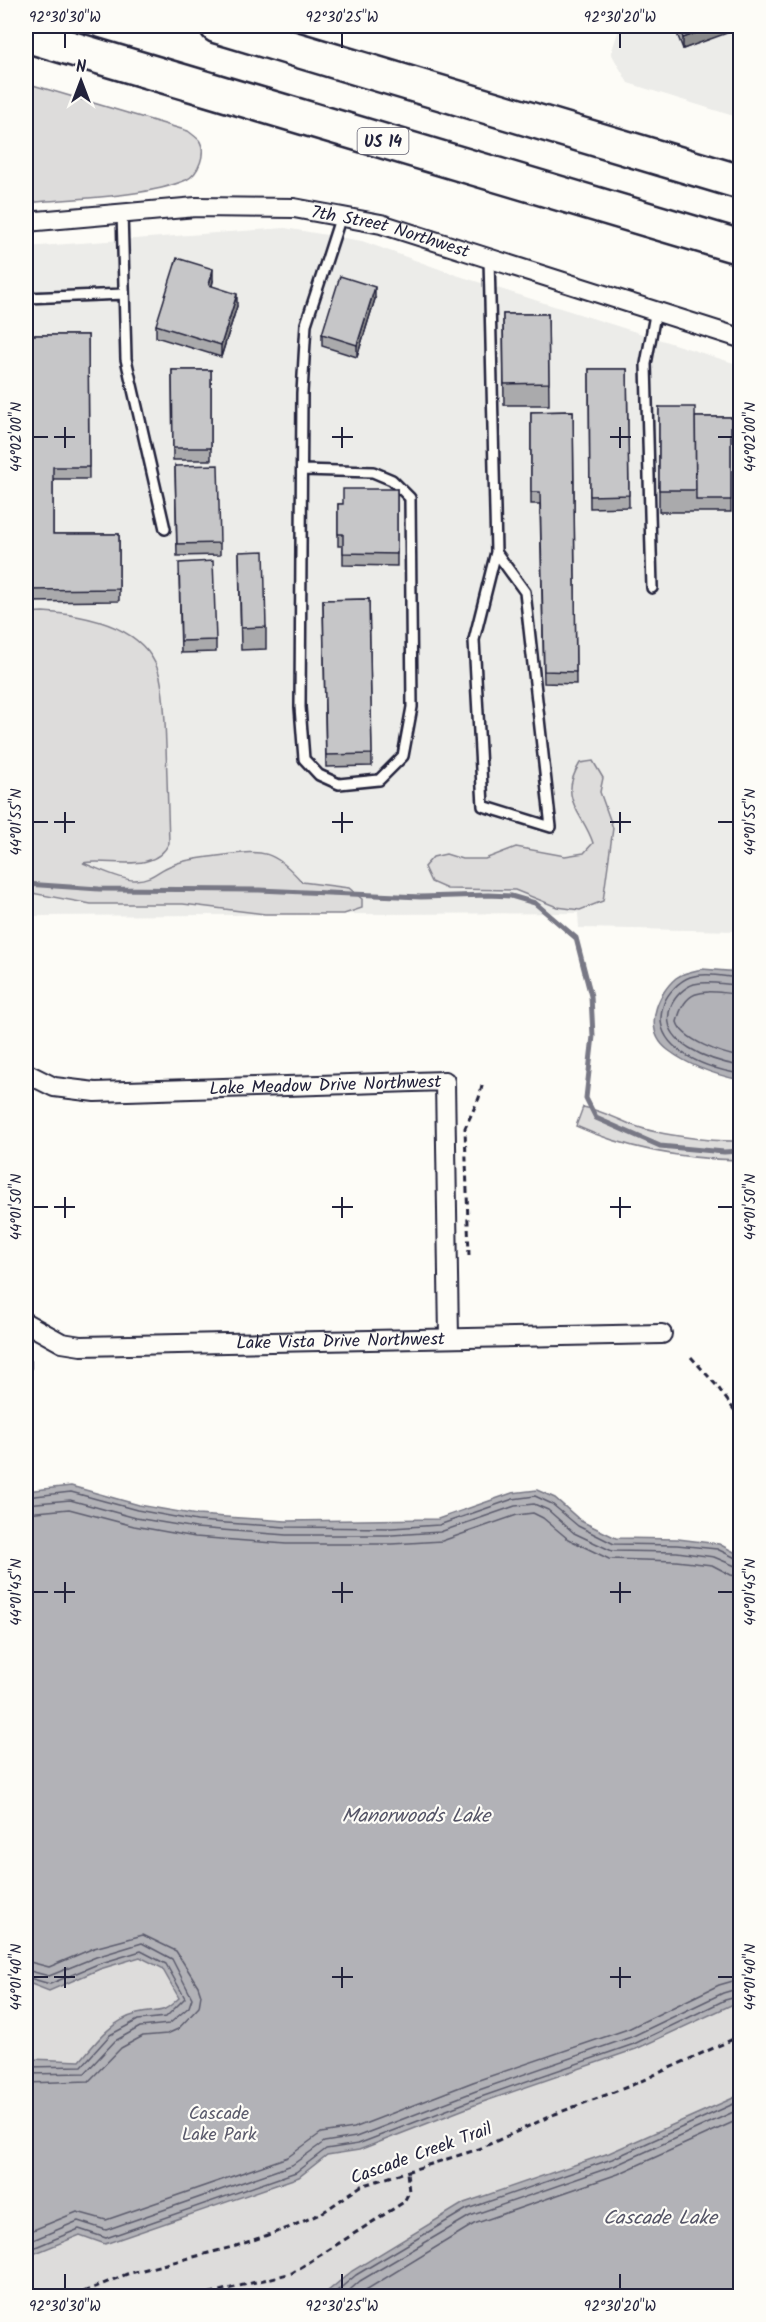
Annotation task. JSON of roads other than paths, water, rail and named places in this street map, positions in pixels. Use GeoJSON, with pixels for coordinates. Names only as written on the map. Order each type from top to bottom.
{"type":"FeatureCollection","features":[{"type":"Feature","properties":{"kind":"highway"},"geometry":{"type":"LineString","coordinates":[[217,26],[741,182]]}},
{"type":"Feature","properties":{"kind":"highway","name":"US 14"},"geometry":{"type":"LineString","coordinates":[[26,35],[741,247]]}},
{"type":"Feature","properties":{"kind":"street","name":"7th Street Northwest"},"geometry":{"type":"LineString","coordinates":[[26,222],[122,212],[246,206],[294,208],[381,224],[656,309],[741,338]]}},
{"type":"Feature","properties":{"kind":"street","name":"Lake Meadow Drive Northwest"},"geometry":{"type":"LineString","coordinates":[[26,1072],[54,1087],[95,1092],[445,1081],[449,1338]]}},
{"type":"Feature","properties":{"kind":"street","name":"Lake Vista Drive Northwest"},"geometry":{"type":"LineString","coordinates":[[26,1323],[62,1343],[81,1346],[662,1334]]}},
{"type":"Feature","properties":{"kind":"lane"},"geometry":{"type":"LineString","coordinates":[[122,212],[126,359],[165,529]]}},
{"type":"Feature","properties":{"kind":"lane"},"geometry":{"type":"LineString","coordinates":[[302,470],[373,472],[392,480],[410,498],[412,707],[403,756],[379,780],[339,784],[319,776],[304,759],[300,707],[302,470],[306,324],[341,216]]}},
{"type":"Feature","properties":{"kind":"lane"},"geometry":{"type":"LineString","coordinates":[[489,258],[496,552],[474,640],[483,806],[551,827],[525,592],[496,552]]}},
{"type":"Feature","properties":{"kind":"lane"},"geometry":{"type":"LineString","coordinates":[[26,298],[124,294]]}},
{"type":"Feature","properties":{"kind":"lane"},"geometry":{"type":"LineString","coordinates":[[652,588],[646,364],[656,309]]}},
{"type":"Feature","properties":{"kind":"water"},"geometry":{"type":"Polygon","coordinates":[[[702,969],[740,972],[740,1080],[712,1073],[685,1061],[668,1050],[660,1042],[656,1033],[655,1013],[669,985],[682,974],[702,969]]]}},
{"type":"Feature","properties":{"kind":"water","name":"Manorwoods Lake"},"geometry":{"type":"Polygon","coordinates":[[[71,1486],[139,1505],[197,1515],[286,1521],[438,1519],[512,1493],[537,1490],[555,1498],[581,1521],[616,1538],[678,1539],[719,1544],[740,1555],[740,2001],[636,2049],[480,2103],[359,2150],[327,2155],[299,2177],[105,2244],[80,2235],[26,2257],[26,2062],[31,2059],[80,2061],[112,2026],[137,2014],[163,2010],[179,1998],[162,1968],[140,1957],[100,1969],[49,1991],[26,1982],[26,1491],[71,1486]]]}},
{"type":"Feature","properties":{"kind":"water","name":"Cascade Lake"},"geometry":{"type":"Polygon","coordinates":[[[740,2095],[740,2296],[322,2296],[352,2271],[464,2203],[609,2153],[740,2095]]]}},
{"type":"Feature","properties":{"kind":"waterway"},"geometry":{"type":"LineString","coordinates":[[26,884],[99,889],[259,890],[421,897],[488,895],[511,896],[535,903],[576,938],[591,996],[593,1036],[586,1098],[596,1118],[660,1146],[724,1152],[740,1151]]}},
{"type":"Feature","properties":{"kind":"park label","name":"Cascade Lake Park"},"geometry":{"type":"Point","coordinates":[219,2123]}}]}
